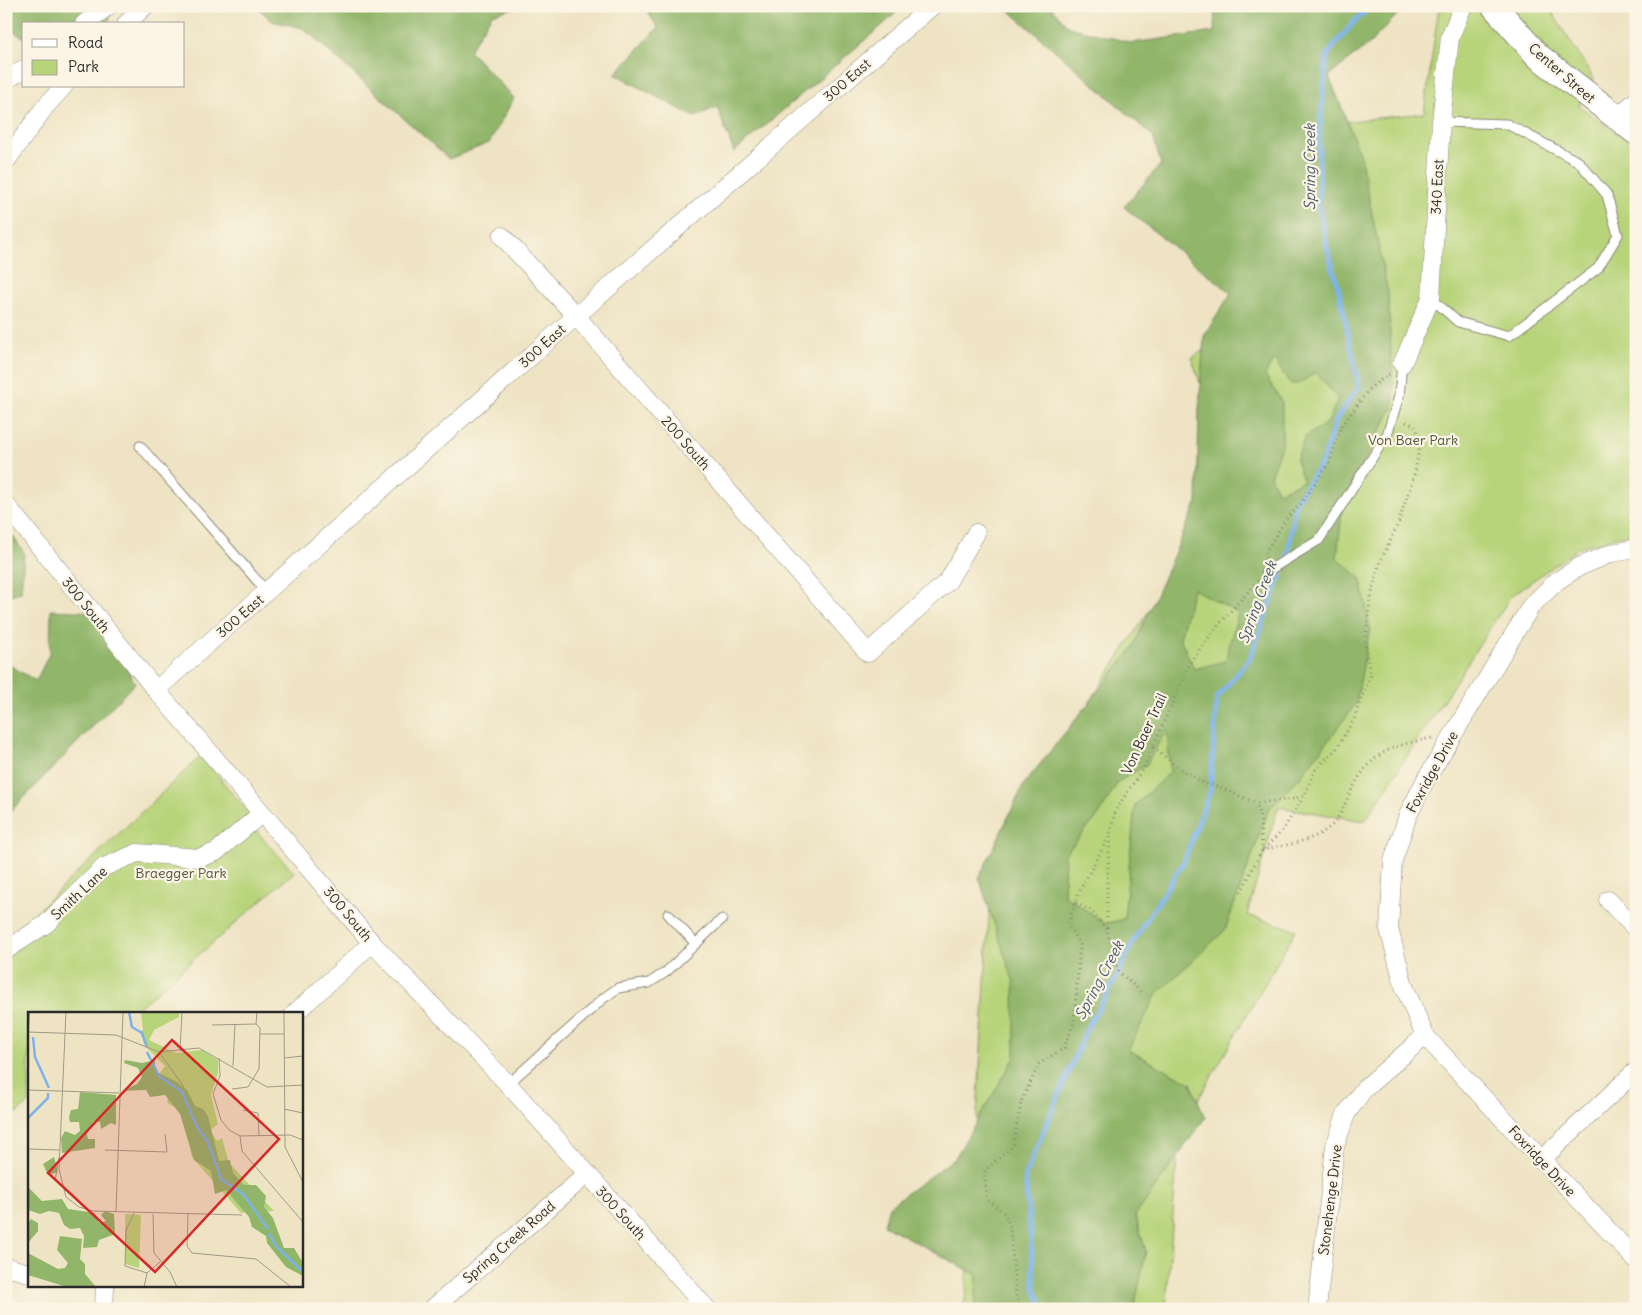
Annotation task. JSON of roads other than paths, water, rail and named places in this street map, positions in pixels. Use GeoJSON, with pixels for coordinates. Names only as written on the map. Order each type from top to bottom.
{"type":"FeatureCollection","features":[{"type":"Feature","properties":{"kind":"street"},"geometry":{"type":"LineString","coordinates":[[87,22],[108,6]]}},
{"type":"Feature","properties":{"kind":"street"},"geometry":{"type":"LineString","coordinates":[[128,22],[145,6]]}},
{"type":"Feature","properties":{"kind":"street","name":"300 East"},"geometry":{"type":"LineString","coordinates":[[156,690],[576,316],[932,6]]}},
{"type":"Feature","properties":{"kind":"street","name":"340 East"},"geometry":{"type":"LineString","coordinates":[[1402,364],[1431,298],[1441,122],[1450,37],[1463,6]]}},
{"type":"Feature","properties":{"kind":"street","name":"Center Street"},"geometry":{"type":"LineString","coordinates":[[1494,6],[1538,56],[1626,125]]}},
{"type":"Feature","properties":{"kind":"street"},"geometry":{"type":"LineString","coordinates":[[6,80],[22,69]]}},
{"type":"Feature","properties":{"kind":"street"},"geometry":{"type":"LineString","coordinates":[[6,161],[45,107],[62,88]]}},
{"type":"Feature","properties":{"kind":"street"},"geometry":{"type":"LineString","coordinates":[[1626,125],[1636,101]]}},
{"type":"Feature","properties":{"kind":"street","name":"200 South"},"geometry":{"type":"LineString","coordinates":[[502,236],[576,316],[868,653],[948,581],[976,532]]}},
{"type":"Feature","properties":{"kind":"street","name":"300 South"},"geometry":{"type":"LineString","coordinates":[[6,505],[156,690],[372,943],[508,1084],[586,1175],[707,1309]]}},
{"type":"Feature","properties":{"kind":"street","name":"Foxridge Drive"},"geometry":{"type":"LineString","coordinates":[[1636,549],[1612,553],[1579,566],[1556,581],[1531,606],[1424,780],[1408,815],[1393,861],[1390,929],[1404,986],[1425,1036],[1636,1260]]}},
{"type":"Feature","properties":{"kind":"street","name":"Smith Lane"},"geometry":{"type":"LineString","coordinates":[[6,950],[46,924],[104,867],[137,853],[199,858],[216,852],[262,812]]}},
{"type":"Feature","properties":{"kind":"street"},"geometry":{"type":"LineString","coordinates":[[1608,900],[1636,929]]}},
{"type":"Feature","properties":{"kind":"street"},"geometry":{"type":"LineString","coordinates":[[296,1012],[372,943]]}},
{"type":"Feature","properties":{"kind":"street","name":"Stonehenge Drive"},"geometry":{"type":"LineString","coordinates":[[1317,1309],[1335,1146],[1346,1114],[1364,1089],[1425,1036]]}},
{"type":"Feature","properties":{"kind":"street"},"geometry":{"type":"LineString","coordinates":[[1540,1160],[1636,1071]]}},
{"type":"Feature","properties":{"kind":"street","name":"Spring Creek Road"},"geometry":{"type":"LineString","coordinates":[[432,1309],[586,1175]]}},
{"type":"Feature","properties":{"kind":"street"},"geometry":{"type":"LineString","coordinates":[[6,1267],[28,1273]]}},
{"type":"Feature","properties":{"kind":"street"},"geometry":{"type":"LineString","coordinates":[[104,1309],[105,1288]]}},
{"type":"Feature","properties":{"kind":"lane"},"geometry":{"type":"LineString","coordinates":[[1431,298],[1458,322],[1509,336],[1598,268],[1618,235],[1607,196],[1579,162],[1507,124],[1441,122]]}},
{"type":"Feature","properties":{"kind":"lane"},"geometry":{"type":"LineString","coordinates":[[1266,572],[1319,540],[1387,435],[1399,396],[1402,364]]}},
{"type":"Feature","properties":{"kind":"lane"},"geometry":{"type":"LineString","coordinates":[[140,446],[267,592]]}},
{"type":"Feature","properties":{"kind":"lane"},"geometry":{"type":"LineString","coordinates":[[668,914],[696,944]]}},
{"type":"Feature","properties":{"kind":"lane"},"geometry":{"type":"LineString","coordinates":[[508,1084],[611,992],[618,988],[649,982],[666,972],[722,920]]}},
{"type":"Feature","properties":{"kind":"waterway","name":"Spring Creek"},"geometry":{"type":"LineString","coordinates":[[1043,1309],[1035,1289],[1025,1175],[1088,1026],[1113,984],[1134,940],[1184,861],[1210,791],[1217,698],[1250,658],[1288,555],[1295,503],[1323,460],[1337,418],[1359,387],[1319,208],[1319,138],[1327,55],[1353,23],[1371,6]]}},
{"type":"Feature","properties":{"kind":"park label","name":"Von Baer Park"},"geometry":{"type":"Point","coordinates":[1413,440]}},
{"type":"Feature","properties":{"kind":"park label","name":"Braegger Park"},"geometry":{"type":"Point","coordinates":[181,873]}}]}
